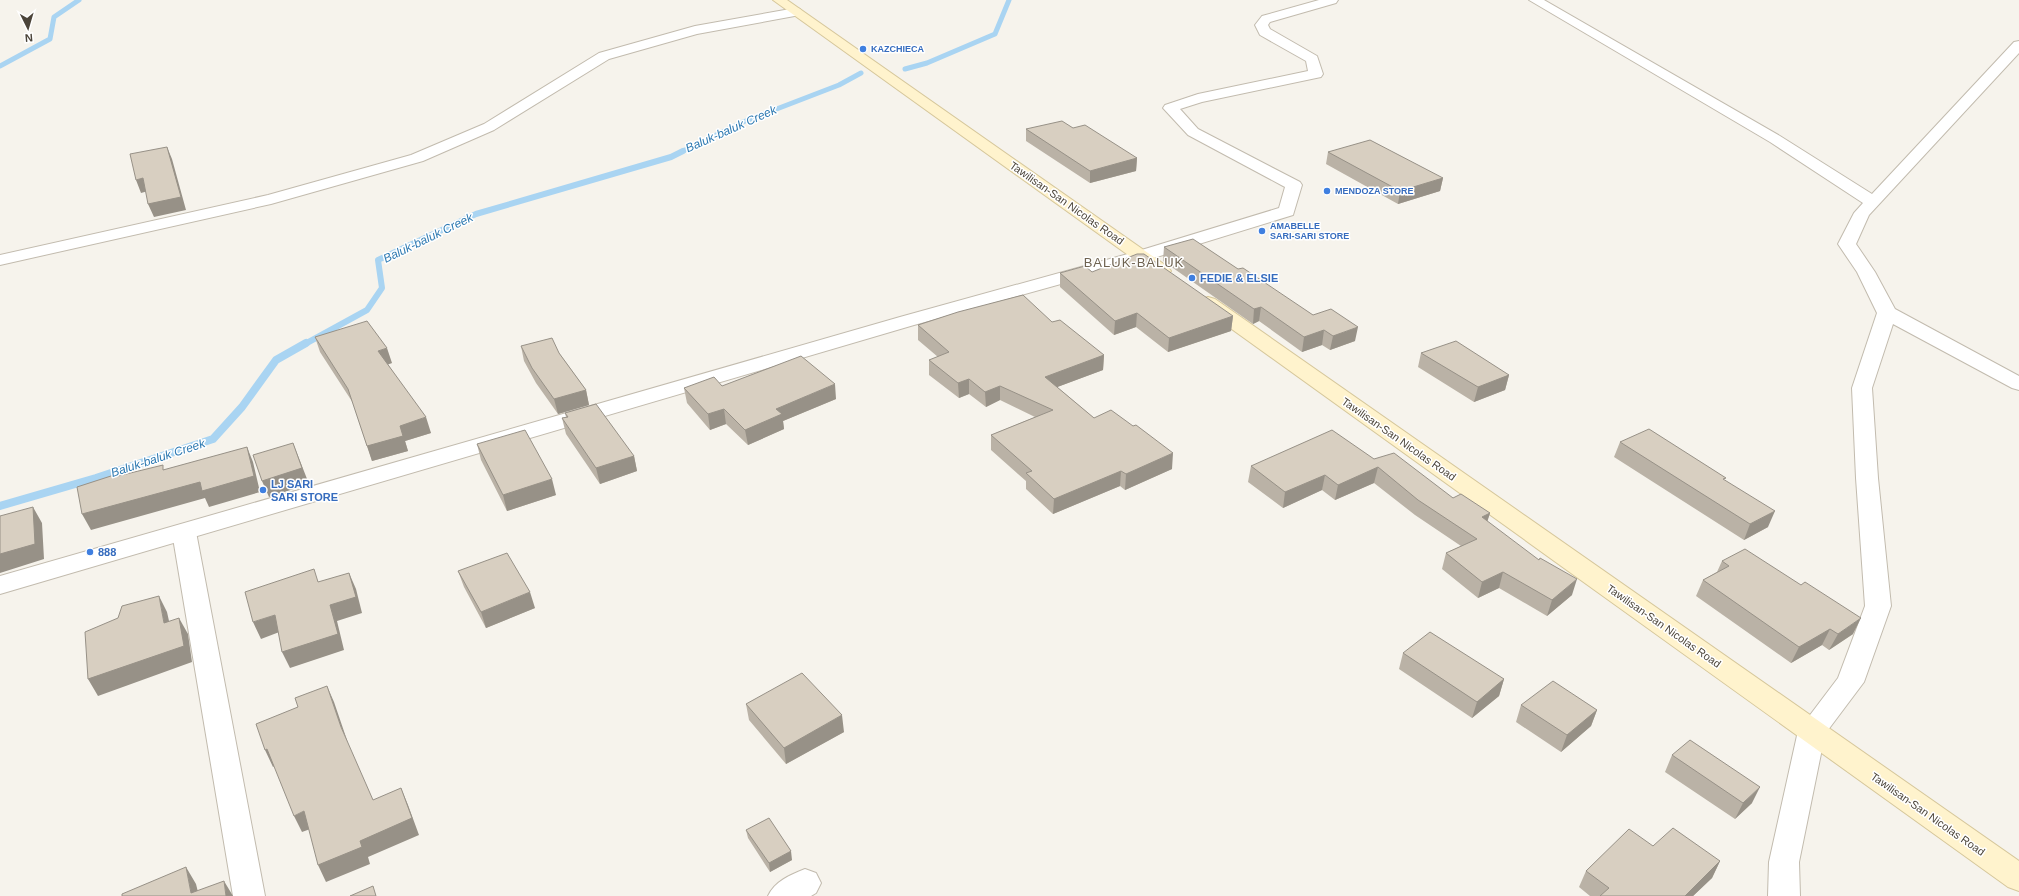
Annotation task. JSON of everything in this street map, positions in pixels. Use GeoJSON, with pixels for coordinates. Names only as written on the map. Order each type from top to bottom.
{"type":"FeatureCollection","features":[{"type":"Feature","properties":{"kind":"main road","name":"Tawilisan-San Nicolas Road"},"geometry":{"type":"LineString","coordinates":[[788,6],[2019,878]]}},
{"type":"Feature","properties":{"kind":"street"},"geometry":{"type":"LineString","coordinates":[[0,585],[907,321],[1141,256],[1287,211],[1294,185],[1193,132],[1170,108],[1198,98],[1316,74],[1312,59],[1265,32],[1261,25],[1266,19],[1332,0]]}},
{"type":"Feature","properties":{"kind":"street"},"geometry":{"type":"LineString","coordinates":[[1535,0],[1775,139],[1873,202]]}},
{"type":"Feature","properties":{"kind":"street"},"geometry":{"type":"LineString","coordinates":[[0,260],[272,199],[417,158],[489,127],[604,56],[695,30],[788,6]]}},
{"type":"Feature","properties":{"kind":"street"},"geometry":{"type":"LineString","coordinates":[[2019,45],[1862,213],[1847,244],[1866,272],[1887,313],[2019,384]]}},
{"type":"Feature","properties":{"kind":"street"},"geometry":{"type":"LineString","coordinates":[[1784,896],[1784,862],[1812,731],[1850,682],[1878,606],[1867,478],[1862,388],[1887,313]]}},
{"type":"Feature","properties":{"kind":"street"},"geometry":{"type":"LineString","coordinates":[[184,532],[249,896]]}},
{"type":"Feature","properties":{"kind":"building"},"geometry":{"type":"Polygon","coordinates":[[[1062,121],[1073,128],[1085,125],[1137,158],[1090,171],[1026,129],[1062,121]]]}},
{"type":"Feature","properties":{"kind":"building"},"geometry":{"type":"Polygon","coordinates":[[[1370,140],[1443,178],[1400,191],[1328,152],[1370,140]]]}},
{"type":"Feature","properties":{"kind":"building"},"geometry":{"type":"Polygon","coordinates":[[[167,147],[181,197],[148,204],[143,178],[136,180],[130,154],[167,147]]]}},
{"type":"Feature","properties":{"kind":"building"},"geometry":{"type":"Polygon","coordinates":[[[1193,239],[1238,269],[1243,268],[1313,315],[1331,309],[1358,327],[1333,336],[1324,330],[1304,337],[1261,307],[1254,309],[1164,247],[1193,239]]]}},
{"type":"Feature","properties":{"kind":"building"},"geometry":{"type":"Polygon","coordinates":[[[1137,254],[1144,254],[1233,316],[1169,338],[1137,313],[1115,321],[1060,273],[1085,266],[1092,272],[1137,254]]]}},
{"type":"Feature","properties":{"kind":"building"},"geometry":{"type":"Polygon","coordinates":[[[1023,295],[1052,322],[1060,320],[1104,355],[1045,377],[1094,418],[1111,410],[1133,426],[1136,425],[1173,453],[1126,474],[1121,471],[1054,499],[1026,473],[1032,471],[991,435],[1053,410],[1000,386],[985,392],[969,379],[958,383],[929,360],[949,352],[918,325],[958,312],[1023,295]]]}},
{"type":"Feature","properties":{"kind":"building"},"geometry":{"type":"Polygon","coordinates":[[[367,321],[387,348],[378,351],[426,417],[400,426],[403,436],[367,446],[348,389],[315,337],[367,321]]]}},
{"type":"Feature","properties":{"kind":"building"},"geometry":{"type":"Polygon","coordinates":[[[552,338],[559,353],[586,390],[554,399],[532,368],[521,346],[552,338]]]}},
{"type":"Feature","properties":{"kind":"building"},"geometry":{"type":"Polygon","coordinates":[[[1456,341],[1509,375],[1478,387],[1421,353],[1456,341]]]}},
{"type":"Feature","properties":{"kind":"building"},"geometry":{"type":"Polygon","coordinates":[[[801,356],[835,384],[776,409],[782,414],[745,430],[724,409],[708,414],[684,388],[714,377],[722,386],[801,356]]]}},
{"type":"Feature","properties":{"kind":"building"},"geometry":{"type":"Polygon","coordinates":[[[596,404],[634,456],[596,468],[562,418],[568,417],[565,413],[596,404]]]}},
{"type":"Feature","properties":{"kind":"building"},"geometry":{"type":"Polygon","coordinates":[[[1649,429],[1726,478],[1723,479],[1775,511],[1750,524],[1620,442],[1649,429]]]}},
{"type":"Feature","properties":{"kind":"building"},"geometry":{"type":"Polygon","coordinates":[[[525,430],[552,479],[503,495],[477,444],[525,430]]]}},
{"type":"Feature","properties":{"kind":"building"},"geometry":{"type":"Polygon","coordinates":[[[1332,430],[1374,459],[1394,453],[1453,498],[1461,494],[1490,513],[1482,517],[1539,560],[1540,558],[1577,579],[1552,600],[1503,572],[1482,582],[1446,553],[1477,539],[1418,500],[1378,467],[1338,485],[1325,475],[1285,492],[1251,466],[1332,430]]]}},
{"type":"Feature","properties":{"kind":"building"},"geometry":{"type":"Polygon","coordinates":[[[293,443],[302,468],[262,481],[253,455],[293,443]]]}},
{"type":"Feature","properties":{"kind":"building"},"geometry":{"type":"Polygon","coordinates":[[[247,447],[254,476],[202,491],[200,482],[82,514],[77,487],[114,475],[114,477],[163,465],[163,470],[247,447]]]}},
{"type":"Feature","properties":{"kind":"building"},"geometry":{"type":"Polygon","coordinates":[[[33,507],[35,544],[0,554],[0,516],[33,507]]]}},
{"type":"Feature","properties":{"kind":"building"},"geometry":{"type":"Polygon","coordinates":[[[1745,549],[1801,585],[1805,582],[1861,618],[1838,634],[1830,629],[1799,647],[1703,580],[1729,566],[1722,561],[1745,549]]]}},
{"type":"Feature","properties":{"kind":"building"},"geometry":{"type":"Polygon","coordinates":[[[507,553],[530,592],[481,612],[458,571],[507,553]]]}},
{"type":"Feature","properties":{"kind":"building"},"geometry":{"type":"Polygon","coordinates":[[[314,569],[318,582],[349,573],[356,597],[330,605],[338,634],[282,652],[275,615],[253,622],[245,592],[314,569]]]}},
{"type":"Feature","properties":{"kind":"building"},"geometry":{"type":"Polygon","coordinates":[[[159,596],[164,623],[179,618],[184,646],[88,679],[85,632],[118,618],[122,606],[159,596]]]}},
{"type":"Feature","properties":{"kind":"building"},"geometry":{"type":"Polygon","coordinates":[[[1430,632],[1504,679],[1477,702],[1403,653],[1430,632]]]}},
{"type":"Feature","properties":{"kind":"building"},"geometry":{"type":"Polygon","coordinates":[[[802,673],[842,715],[784,748],[746,704],[802,673]]]}},
{"type":"Feature","properties":{"kind":"building"},"geometry":{"type":"Polygon","coordinates":[[[1553,681],[1597,710],[1567,735],[1521,705],[1553,681]]]}},
{"type":"Feature","properties":{"kind":"building"},"geometry":{"type":"Polygon","coordinates":[[[327,686],[341,727],[373,800],[401,788],[412,818],[360,841],[362,847],[318,865],[304,811],[294,816],[267,749],[265,750],[256,724],[298,707],[295,698],[327,686]]]}},
{"type":"Feature","properties":{"kind":"building"},"geometry":{"type":"Polygon","coordinates":[[[1690,740],[1760,787],[1743,803],[1672,755],[1690,740]]]}},
{"type":"Feature","properties":{"kind":"building"},"geometry":{"type":"Polygon","coordinates":[[[769,818],[791,851],[769,863],[746,830],[769,818]]]}},
{"type":"Feature","properties":{"kind":"building"},"geometry":{"type":"Polygon","coordinates":[[[1673,828],[1720,861],[1685,896],[1600,896],[1609,888],[1586,871],[1629,829],[1653,846],[1673,828]]]}},
{"type":"Feature","properties":{"kind":"building"},"geometry":{"type":"Polygon","coordinates":[[[186,867],[191,893],[224,881],[226,896],[122,896],[122,894],[186,867]]]}},
{"type":"Feature","properties":{"kind":"building"},"geometry":{"type":"Polygon","coordinates":[[[373,886],[376,896],[350,896],[373,886]]]}},
{"type":"Feature","properties":{"kind":"waterway"},"geometry":{"type":"LineString","coordinates":[[0,66],[50,39],[54,17],[79,0]]}},
{"type":"Feature","properties":{"kind":"waterway","name":"Baluk-baluk Creek"},"geometry":{"type":"LineString","coordinates":[[905,69],[927,63],[995,34],[1009,0]]}},
{"type":"Feature","properties":{"kind":"waterway","name":"Baluk-baluk Creek"},"geometry":{"type":"LineString","coordinates":[[681,152],[743,122],[839,85],[861,73]]}},
{"type":"Feature","properties":{"kind":"waterway","name":"Baluk-baluk Creek"},"geometry":{"type":"LineString","coordinates":[[305,344],[367,310],[382,288],[378,260],[476,214],[671,157],[681,152]]}},
{"type":"Feature","properties":{"kind":"waterway","name":"Baluk-baluk Creek"},"geometry":{"type":"LineString","coordinates":[[0,506],[96,478],[213,439],[242,407],[276,360],[306,343]]}},
{"type":"Feature","properties":{"kind":"place","name":"KAZCHIECA"},"geometry":{"type":"Point","coordinates":[863,49]}},
{"type":"Feature","properties":{"kind":"place","name":"MENDOZA STORE"},"geometry":{"type":"Point","coordinates":[1327,191]}},
{"type":"Feature","properties":{"kind":"place","name":"AMABELLE SARI-SARI STORE"},"geometry":{"type":"Point","coordinates":[1262,231]}},
{"type":"Feature","properties":{"kind":"place","name":"FEDIE & ELSIE"},"geometry":{"type":"Point","coordinates":[1192,278]}},
{"type":"Feature","properties":{"kind":"place","name":"LJ SARI SARI STORE"},"geometry":{"type":"Point","coordinates":[263,490]}},
{"type":"Feature","properties":{"kind":"place","name":"888"},"geometry":{"type":"Point","coordinates":[90,552]}},
{"type":"Feature","properties":{"kind":"district","name":"BALUK-BALUK"},"geometry":{"type":"Point","coordinates":[1134,262]}}]}
